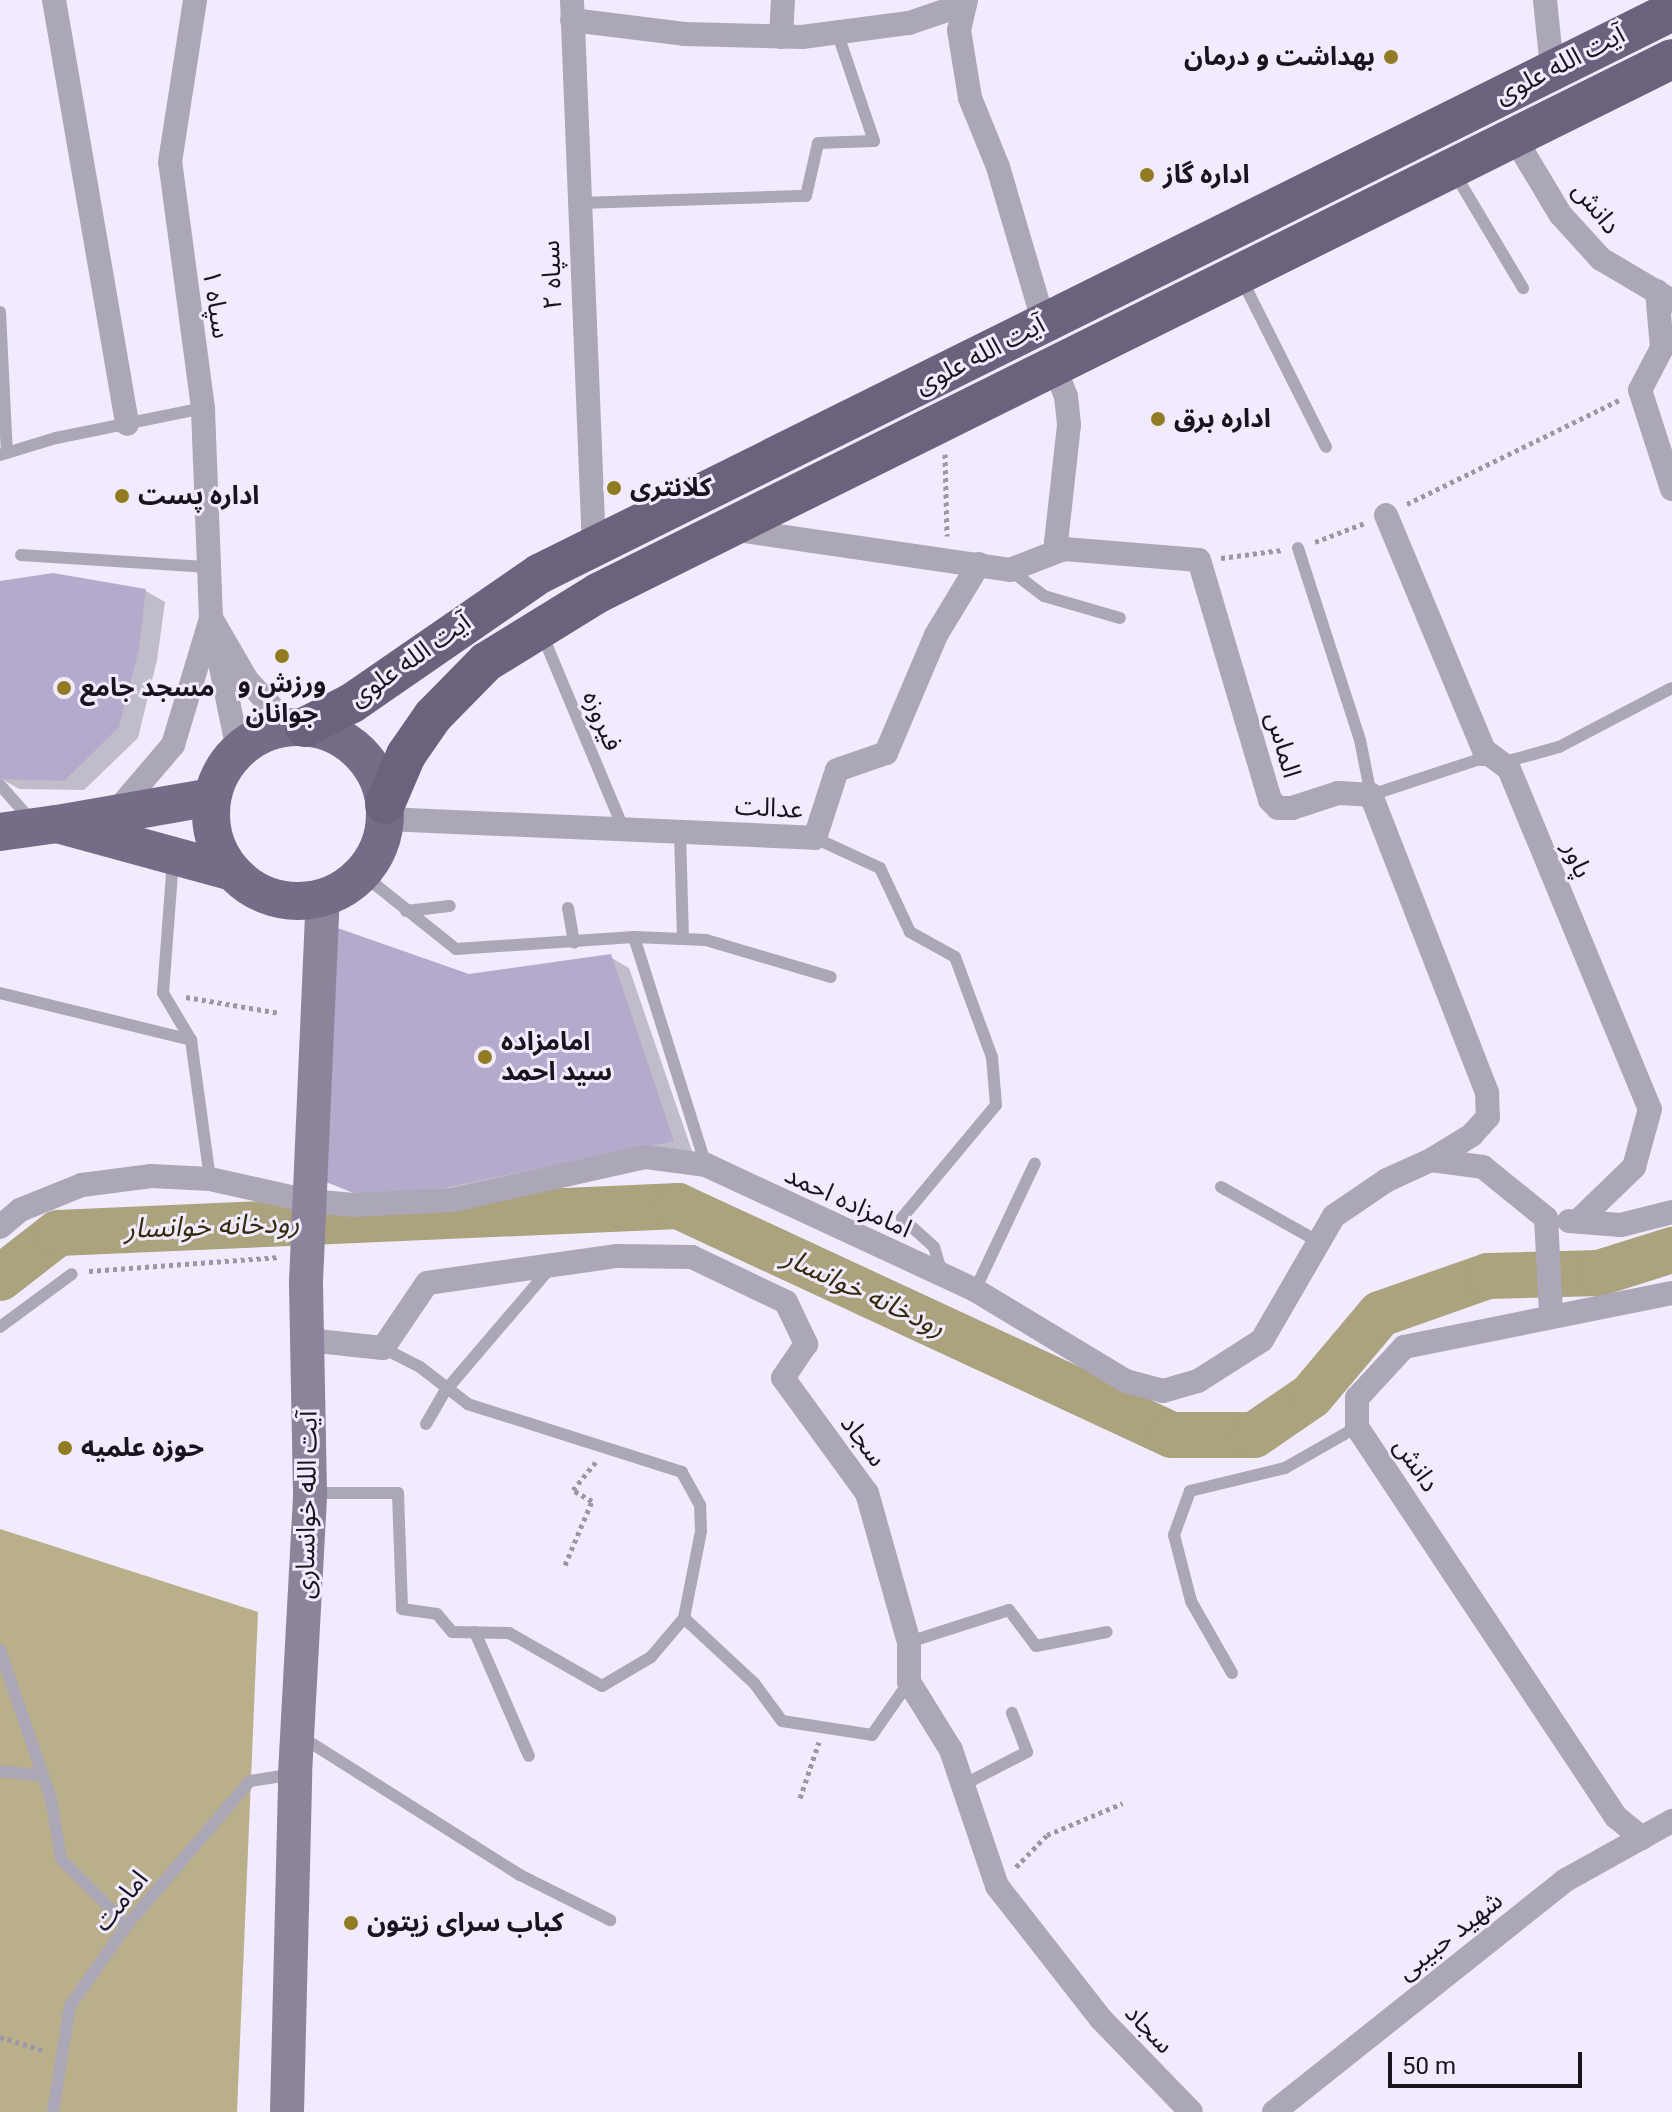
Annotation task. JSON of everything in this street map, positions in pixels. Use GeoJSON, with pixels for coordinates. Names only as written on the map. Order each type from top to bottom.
{"type":"FeatureCollection","features":[{"type":"Feature","properties":{"kind":"highway","name":"آیت الله علوی"},"geometry":{"type":"LineString","coordinates":[[297,727],[352,703],[539,574],[1672,11]]}},
{"type":"Feature","properties":{"kind":"highway","name":"آیت الله علوی"},"geometry":{"type":"LineString","coordinates":[[385,812],[406,755],[433,716],[486,662],[598,593],[1672,59]]}},
{"type":"Feature","properties":{"kind":"main road"},"geometry":{"type":"LineString","coordinates":[[31,828],[174,856],[232,872],[274,898],[323,898],[362,874],[378,849],[385,812],[367,760],[350,743],[297,727],[262,734],[238,750],[222,771],[212,797],[213,837],[232,872]]}},
{"type":"Feature","properties":{"kind":"main road"},"geometry":{"type":"LineString","coordinates":[[31,828],[212,797]]}},
{"type":"Feature","properties":{"kind":"main road","name":"آیت الله خوانساری"},"geometry":{"type":"LineString","coordinates":[[287,2112],[295,1774],[310,1493],[309,1201],[323,898]]}},
{"type":"Feature","properties":{"kind":"street"},"geometry":{"type":"LineString","coordinates":[[54,0],[127,424]]}},
{"type":"Feature","properties":{"kind":"street","name":"سپاه ۱"},"geometry":{"type":"LineString","coordinates":[[195,0],[170,162],[203,408],[211,618]]}},
{"type":"Feature","properties":{"kind":"street"},"geometry":{"type":"LineString","coordinates":[[781,37],[783,0]]}},
{"type":"Feature","properties":{"kind":"street"},"geometry":{"type":"LineString","coordinates":[[572,10],[684,34],[781,37],[909,23],[965,2]]}},
{"type":"Feature","properties":{"kind":"street"},"geometry":{"type":"LineString","coordinates":[[965,2],[959,30],[970,98],[998,167],[1044,323]]}},
{"type":"Feature","properties":{"kind":"street"},"geometry":{"type":"LineString","coordinates":[[1543,3],[1552,68]]}},
{"type":"Feature","properties":{"kind":"street","name":"سپاه ۲"},"geometry":{"type":"LineString","coordinates":[[572,10],[594,548]]}},
{"type":"Feature","properties":{"kind":"street","name":"دانش"},"geometry":{"type":"LineString","coordinates":[[1514,137],[1560,214],[1590,248],[1664,296],[1662,348],[1640,390]]}},
{"type":"Feature","properties":{"kind":"street"},"geometry":{"type":"LineString","coordinates":[[1055,368],[1066,396],[1069,425],[1056,542],[1064,549]]}},
{"type":"Feature","properties":{"kind":"street"},"geometry":{"type":"LineString","coordinates":[[1640,390],[1672,489]]}},
{"type":"Feature","properties":{"kind":"street","name":"پاور"},"geometry":{"type":"LineString","coordinates":[[1386,515],[1484,750],[1509,769],[1650,1109],[1634,1167],[1578,1221]]}},
{"type":"Feature","properties":{"kind":"street"},"geometry":{"type":"LineString","coordinates":[[730,529],[948,557],[1010,570],[1064,549],[1199,560]]}},
{"type":"Feature","properties":{"kind":"street","name":"الماس"},"geometry":{"type":"LineString","coordinates":[[1199,560],[1270,800],[1278,808],[1292,808],[1338,793],[1371,795]]}},
{"type":"Feature","properties":{"kind":"street","name":"عدالت"},"geometry":{"type":"LineString","coordinates":[[385,812],[624,830],[815,838],[837,770],[886,753],[936,635],[979,564]]}},
{"type":"Feature","properties":{"kind":"street"},"geometry":{"type":"LineString","coordinates":[[211,618],[247,680],[297,727]]}},
{"type":"Feature","properties":{"kind":"street"},"geometry":{"type":"LineString","coordinates":[[211,618],[238,750]]}},
{"type":"Feature","properties":{"kind":"street"},"geometry":{"type":"LineString","coordinates":[[114,814],[173,745],[211,618]]}},
{"type":"Feature","properties":{"kind":"street"},"geometry":{"type":"LineString","coordinates":[[1371,795],[1487,1093],[1488,1117],[1472,1135],[1431,1160]]}},
{"type":"Feature","properties":{"kind":"street","name":"امامزاده احمد"},"geometry":{"type":"LineString","coordinates":[[0,1227],[20,1210],[82,1185],[151,1176],[210,1179],[309,1201],[354,1205],[453,1200],[646,1157],[706,1165],[975,1290],[1126,1381],[1163,1391],[1198,1381],[1262,1340],[1334,1216],[1387,1180],[1431,1160]]}},
{"type":"Feature","properties":{"kind":"street"},"geometry":{"type":"LineString","coordinates":[[1431,1160],[1483,1167],[1546,1218],[1621,1225],[1672,1212]]}},
{"type":"Feature","properties":{"kind":"street"},"geometry":{"type":"LineString","coordinates":[[1546,1218],[1551,1314]]}},
{"type":"Feature","properties":{"kind":"street","name":"سجاد"},"geometry":{"type":"LineString","coordinates":[[383,1348],[427,1283],[617,1256],[692,1257],[786,1302],[806,1344],[783,1378],[867,1493],[909,1642],[909,1682],[951,1750],[997,1886],[1101,2019],[1191,2112]]}},
{"type":"Feature","properties":{"kind":"street","name":"دانش"},"geometry":{"type":"LineString","coordinates":[[1642,1838],[1616,1817],[1357,1427],[1357,1398],[1404,1347],[1551,1314],[1672,1293]]}},
{"type":"Feature","properties":{"kind":"street"},"geometry":{"type":"LineString","coordinates":[[308,1340],[383,1348]]}},
{"type":"Feature","properties":{"kind":"street","name":"شهید حبیبی"},"geometry":{"type":"LineString","coordinates":[[1274,2112],[1564,1881],[1672,1821]]}},
{"type":"Feature","properties":{"kind":"lane"},"geometry":{"type":"LineString","coordinates":[[578,203],[806,196],[818,143],[874,141],[837,32]]}},
{"type":"Feature","properties":{"kind":"lane"},"geometry":{"type":"LineString","coordinates":[[1452,169],[1523,288]]}},
{"type":"Feature","properties":{"kind":"lane"},"geometry":{"type":"LineString","coordinates":[[1240,276],[1326,447]]}},
{"type":"Feature","properties":{"kind":"lane"},"geometry":{"type":"LineString","coordinates":[[0,312],[4,454],[203,408]]}},
{"type":"Feature","properties":{"kind":"lane"},"geometry":{"type":"LineString","coordinates":[[1298,548],[1360,740],[1371,795],[1477,760],[1497,760],[1559,747],[1672,688]]}},
{"type":"Feature","properties":{"kind":"lane"},"geometry":{"type":"LineString","coordinates":[[21,555],[209,567]]}},
{"type":"Feature","properties":{"kind":"lane"},"geometry":{"type":"LineString","coordinates":[[1010,570],[1044,596],[1120,618]]}},
{"type":"Feature","properties":{"kind":"lane","name":"فیروزه"},"geometry":{"type":"LineString","coordinates":[[540,629],[624,830]]}},
{"type":"Feature","properties":{"kind":"lane"},"geometry":{"type":"LineString","coordinates":[[0,785],[31,828]]}},
{"type":"Feature","properties":{"kind":"lane"},"geometry":{"type":"LineString","coordinates":[[680,832],[683,938]]}},
{"type":"Feature","properties":{"kind":"lane"},"geometry":{"type":"LineString","coordinates":[[815,838],[880,868],[910,932],[955,957],[992,1057],[996,1105],[902,1218],[934,1247],[942,1276]]}},
{"type":"Feature","properties":{"kind":"lane"},"geometry":{"type":"LineString","coordinates":[[174,856],[163,993],[191,1040],[210,1179]]}},
{"type":"Feature","properties":{"kind":"lane"},"geometry":{"type":"LineString","coordinates":[[362,874],[456,949],[634,937],[683,938],[706,940],[831,977]]}},
{"type":"Feature","properties":{"kind":"lane"},"geometry":{"type":"LineString","coordinates":[[406,911],[450,906]]}},
{"type":"Feature","properties":{"kind":"lane"},"geometry":{"type":"LineString","coordinates":[[568,908],[574,942]]}},
{"type":"Feature","properties":{"kind":"lane"},"geometry":{"type":"LineString","coordinates":[[634,937],[706,1165]]}},
{"type":"Feature","properties":{"kind":"lane"},"geometry":{"type":"LineString","coordinates":[[0,993],[191,1040]]}},
{"type":"Feature","properties":{"kind":"lane"},"geometry":{"type":"LineString","coordinates":[[975,1290],[1035,1163]]}},
{"type":"Feature","properties":{"kind":"lane"},"geometry":{"type":"LineString","coordinates":[[1221,1187],[1319,1242]]}},
{"type":"Feature","properties":{"kind":"lane"},"geometry":{"type":"LineString","coordinates":[[426,1424],[446,1390],[552,1265]]}},
{"type":"Feature","properties":{"kind":"lane"},"geometry":{"type":"LineString","coordinates":[[0,1327],[72,1274]]}},
{"type":"Feature","properties":{"kind":"lane"},"geometry":{"type":"LineString","coordinates":[[310,1493],[398,1493],[402,1609],[437,1614],[452,1632],[509,1633],[602,1686],[651,1657],[684,1618],[701,1531],[700,1505],[682,1472],[468,1404],[420,1367],[383,1348]]}},
{"type":"Feature","properties":{"kind":"lane"},"geometry":{"type":"LineString","coordinates":[[1232,1673],[1191,1601],[1174,1535],[1190,1491],[1285,1468],[1357,1427]]}},
{"type":"Feature","properties":{"kind":"lane"},"geometry":{"type":"LineString","coordinates":[[909,1642],[1009,1610],[1036,1646],[1107,1632]]}},
{"type":"Feature","properties":{"kind":"lane"},"geometry":{"type":"LineString","coordinates":[[684,1618],[754,1683],[782,1721],[872,1735],[909,1682]]}},
{"type":"Feature","properties":{"kind":"lane"},"geometry":{"type":"LineString","coordinates":[[475,1632],[529,1756]]}},
{"type":"Feature","properties":{"kind":"lane"},"geometry":{"type":"LineString","coordinates":[[0,1650],[44,1776],[61,1859],[127,1925]]}},
{"type":"Feature","properties":{"kind":"lane"},"geometry":{"type":"LineString","coordinates":[[963,1785],[1027,1752],[1012,1713]]}},
{"type":"Feature","properties":{"kind":"lane"},"geometry":{"type":"LineString","coordinates":[[299,1735],[520,1875],[610,1920]]}},
{"type":"Feature","properties":{"kind":"lane"},"geometry":{"type":"LineString","coordinates":[[0,1771],[44,1776]]}},
{"type":"Feature","properties":{"kind":"lane","name":"امامت"},"geometry":{"type":"LineString","coordinates":[[53,2112],[59,2056],[70,2006],[127,1925],[250,1781],[295,1774]]}},
{"type":"Feature","properties":{"kind":"path"},"geometry":{"type":"LineString","coordinates":[[1199,560],[1298,548],[1386,515],[1640,390]]}},
{"type":"Feature","properties":{"kind":"path"},"geometry":{"type":"LineString","coordinates":[[945,423],[948,557]]}},
{"type":"Feature","properties":{"kind":"path"},"geometry":{"type":"LineString","coordinates":[[163,993],[280,1013]]}},
{"type":"Feature","properties":{"kind":"path"},"geometry":{"type":"LineString","coordinates":[[72,1274],[308,1255]]}},
{"type":"Feature","properties":{"kind":"path"},"geometry":{"type":"LineString","coordinates":[[565,1565],[592,1501],[573,1490],[605,1450]]}},
{"type":"Feature","properties":{"kind":"path"},"geometry":{"type":"LineString","coordinates":[[800,1798],[824,1727]]}},
{"type":"Feature","properties":{"kind":"path"},"geometry":{"type":"LineString","coordinates":[[997,1886],[1047,1835],[1123,1803]]}},
{"type":"Feature","properties":{"kind":"path"},"geometry":{"type":"LineString","coordinates":[[0,2037],[59,2056]]}},
{"type":"Feature","properties":{"kind":"shaded area"},"geometry":{"type":"Polygon","coordinates":[[[0,1529],[258,1612],[237,2112],[0,2112],[0,1529]]]}},
{"type":"Feature","properties":{"kind":"building","name":"مسجد جامع"},"geometry":{"type":"Polygon","coordinates":[[[53,573],[146,589],[139,649],[119,727],[64,781],[0,779],[0,581],[53,573]]]}},
{"type":"Feature","properties":{"kind":"building","name":"امامزاده سید احمد"},"geometry":{"type":"Polygon","coordinates":[[[329,925],[469,974],[611,954],[674,1141],[433,1190],[356,1194],[326,1182],[329,925]]]}},
{"type":"Feature","properties":{"kind":"waterway","name":"رودخانه خوانسار"},"geometry":{"type":"LineString","coordinates":[[0,1278],[58,1233],[678,1206],[1172,1435],[1254,1435],[1311,1396],[1380,1314],[1488,1276],[1599,1273],[1672,1250]]}},
{"type":"Feature","properties":{"kind":"place","name":"بهداشت و درمان"},"geometry":{"type":"Point","coordinates":[1391,57]}},
{"type":"Feature","properties":{"kind":"place","name":"اداره گاز"},"geometry":{"type":"Point","coordinates":[1147,175]}},
{"type":"Feature","properties":{"kind":"place","name":"اداره برق"},"geometry":{"type":"Point","coordinates":[1158,419]}},
{"type":"Feature","properties":{"kind":"place","name":"کلانتری"},"geometry":{"type":"Point","coordinates":[614,488]}},
{"type":"Feature","properties":{"kind":"place","name":"اداره پست"},"geometry":{"type":"Point","coordinates":[122,496]}},
{"type":"Feature","properties":{"kind":"place","name":"ورزش و جوانان"},"geometry":{"type":"Point","coordinates":[282,656]}},
{"type":"Feature","properties":{"kind":"place","name":"مسجد جامع"},"geometry":{"type":"Point","coordinates":[64,688]}},
{"type":"Feature","properties":{"kind":"place","name":"امامزاده سید احمد"},"geometry":{"type":"Point","coordinates":[485,1057]}},
{"type":"Feature","properties":{"kind":"place","name":"حوزه علمیه"},"geometry":{"type":"Point","coordinates":[65,1448]}},
{"type":"Feature","properties":{"kind":"place","name":"کباب سرای زیتون"},"geometry":{"type":"Point","coordinates":[351,1923]}}]}
